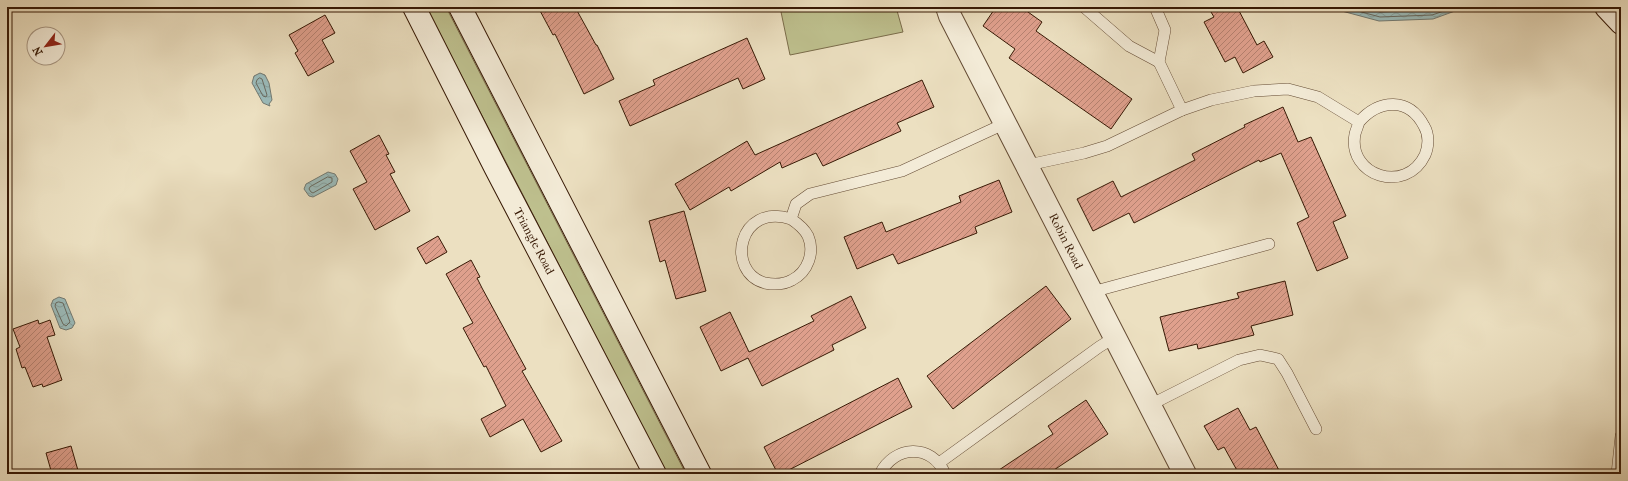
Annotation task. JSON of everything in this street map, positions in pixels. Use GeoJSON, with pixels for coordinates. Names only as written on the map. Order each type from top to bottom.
{"type":"FeatureCollection","features":[{"type":"Feature","properties":{"kind":"street","name":"Triangle Road"},"geometry":{"type":"LineString","coordinates":[[414,7],[498,174],[655,474]]}},
{"type":"Feature","properties":{"kind":"street"},"geometry":{"type":"LineString","coordinates":[[460,7],[700,474]]}},
{"type":"Feature","properties":{"kind":"street","name":"Robin Road"},"geometry":{"type":"LineString","coordinates":[[947,7],[1185,474]]}},
{"type":"Feature","properties":{"kind":"street"},"geometry":{"type":"LineString","coordinates":[[1606,7],[1621,23]]}},
{"type":"Feature","properties":{"kind":"lane"},"geometry":{"type":"LineString","coordinates":[[1084,7],[1129,46],[1159,62]]}},
{"type":"Feature","properties":{"kind":"lane"},"geometry":{"type":"LineString","coordinates":[[1155,7],[1165,30],[1159,62],[1182,110]]}},
{"type":"Feature","properties":{"kind":"lane"},"geometry":{"type":"LineString","coordinates":[[1028,165],[1084,153],[1107,146],[1182,110],[1211,100],[1247,92],[1288,89],[1318,97],[1360,122]]}},
{"type":"Feature","properties":{"kind":"lane"},"geometry":{"type":"LineString","coordinates":[[1388,104],[1400,105],[1411,110],[1420,118],[1426,128],[1428,140],[1427,151],[1422,162],[1413,171],[1402,176],[1390,178],[1377,175],[1372,172],[1359,158],[1355,147],[1355,134],[1360,122],[1367,113],[1377,107],[1388,104]]}},
{"type":"Feature","properties":{"kind":"lane"},"geometry":{"type":"LineString","coordinates":[[791,219],[796,204],[810,194],[902,171],[1006,123]]}},
{"type":"Feature","properties":{"kind":"lane"},"geometry":{"type":"LineString","coordinates":[[780,215],[791,219],[800,225],[808,235],[810,259],[805,270],[796,278],[786,283],[774,285],[762,282],[753,276],[746,267],[742,257],[741,246],[744,235],[750,226],[764,218],[780,215]]}},
{"type":"Feature","properties":{"kind":"lane"},"geometry":{"type":"LineString","coordinates":[[1092,292],[1269,244]]}},
{"type":"Feature","properties":{"kind":"lane"},"geometry":{"type":"LineString","coordinates":[[939,463],[1115,337]]}},
{"type":"Feature","properties":{"kind":"lane"},"geometry":{"type":"LineString","coordinates":[[1150,405],[1239,360],[1260,355],[1278,359],[1287,373],[1316,429]]}},
{"type":"Feature","properties":{"kind":"lane"},"geometry":{"type":"LineString","coordinates":[[1617,474],[1621,436]]}},
{"type":"Feature","properties":{"kind":"lane"},"geometry":{"type":"LineString","coordinates":[[880,474],[884,466],[891,459],[900,453],[910,451],[921,452],[931,456],[939,463],[945,474]]}},
{"type":"Feature","properties":{"kind":"green space"},"geometry":{"type":"Polygon","coordinates":[[[426,7],[446,7],[686,474],[667,474],[426,7]]]}},
{"type":"Feature","properties":{"kind":"green space"},"geometry":{"type":"Polygon","coordinates":[[[780,7],[896,7],[903,32],[790,55],[780,7]]]}},
{"type":"Feature","properties":{"kind":"water"},"geometry":{"type":"Polygon","coordinates":[[[1334,7],[1466,7],[1433,19],[1379,21],[1338,10],[1334,7]]]}},
{"type":"Feature","properties":{"kind":"water"},"geometry":{"type":"Polygon","coordinates":[[[260,73],[265,75],[269,83],[272,100],[269,104],[270,106],[263,103],[252,83],[254,76],[260,73]]]}},
{"type":"Feature","properties":{"kind":"water"},"geometry":{"type":"Polygon","coordinates":[[[328,172],[335,174],[338,179],[336,185],[313,197],[309,196],[304,189],[306,184],[328,172]]]}},
{"type":"Feature","properties":{"kind":"water"},"geometry":{"type":"Polygon","coordinates":[[[59,297],[65,299],[75,323],[72,328],[66,330],[60,328],[51,305],[53,300],[59,297]]]}},
{"type":"Feature","properties":{"kind":"building"},"geometry":{"type":"Polygon","coordinates":[[[538,7],[575,7],[597,45],[614,79],[584,94],[555,34],[553,35],[538,7]]]}},
{"type":"Feature","properties":{"kind":"building"},"geometry":{"type":"Polygon","coordinates":[[[996,7],[1021,7],[1042,22],[1036,31],[1132,99],[1111,129],[1009,58],[1015,49],[983,26],[996,7]]]}},
{"type":"Feature","properties":{"kind":"building"},"geometry":{"type":"Polygon","coordinates":[[[1208,7],[1237,7],[1257,45],[1264,41],[1273,57],[1243,73],[1235,57],[1225,62],[1204,22],[1214,17],[1208,7]]]}},
{"type":"Feature","properties":{"kind":"building"},"geometry":{"type":"Polygon","coordinates":[[[325,15],[335,33],[322,40],[334,62],[308,76],[295,53],[298,51],[289,35],[325,15]]]}},
{"type":"Feature","properties":{"kind":"building"},"geometry":{"type":"Polygon","coordinates":[[[747,38],[765,79],[743,89],[738,78],[630,126],[619,101],[655,85],[653,80],[747,38]]]}},
{"type":"Feature","properties":{"kind":"building"},"geometry":{"type":"Polygon","coordinates":[[[922,80],[934,107],[897,123],[901,131],[823,166],[816,153],[782,168],[780,162],[731,191],[729,187],[690,210],[675,184],[747,141],[755,155],[922,80]]]}},
{"type":"Feature","properties":{"kind":"building"},"geometry":{"type":"Polygon","coordinates":[[[1283,107],[1298,142],[1311,137],[1346,216],[1333,222],[1348,258],[1317,271],[1297,223],[1309,217],[1281,153],[1260,162],[1259,160],[1134,223],[1129,213],[1093,231],[1077,199],[1113,181],[1121,197],[1195,160],[1192,154],[1245,127],[1244,125],[1283,107]]]}},
{"type":"Feature","properties":{"kind":"building"},"geometry":{"type":"Polygon","coordinates":[[[379,135],[389,154],[386,155],[395,172],[390,174],[410,211],[375,230],[353,189],[367,182],[350,151],[379,135]]]}},
{"type":"Feature","properties":{"kind":"building"},"geometry":{"type":"Polygon","coordinates":[[[999,180],[1012,212],[975,227],[977,233],[898,264],[893,254],[857,269],[844,237],[882,222],[886,232],[961,202],[959,196],[999,180]]]}},
{"type":"Feature","properties":{"kind":"building"},"geometry":{"type":"Polygon","coordinates":[[[684,211],[706,291],[676,299],[665,260],[660,262],[649,221],[684,211]]]}},
{"type":"Feature","properties":{"kind":"building"},"geometry":{"type":"Polygon","coordinates":[[[438,236],[447,252],[426,264],[417,248],[438,236]]]}},
{"type":"Feature","properties":{"kind":"building"},"geometry":{"type":"Polygon","coordinates":[[[471,260],[480,277],[477,278],[482,288],[526,369],[522,371],[562,441],[541,452],[523,419],[490,437],[481,419],[506,406],[486,366],[484,367],[463,328],[473,323],[446,274],[471,260]]]}},
{"type":"Feature","properties":{"kind":"building"},"geometry":{"type":"Polygon","coordinates":[[[1285,281],[1293,315],[1251,326],[1254,335],[1198,349],[1197,344],[1169,351],[1160,317],[1239,298],[1237,293],[1285,281]]]}},
{"type":"Feature","properties":{"kind":"building"},"geometry":{"type":"Polygon","coordinates":[[[1046,286],[1071,319],[953,409],[927,376],[1046,286]]]}},
{"type":"Feature","properties":{"kind":"building"},"geometry":{"type":"Polygon","coordinates":[[[851,296],[866,328],[832,345],[834,350],[762,386],[748,358],[721,371],[700,327],[730,312],[749,352],[814,321],[811,316],[851,296]]]}},
{"type":"Feature","properties":{"kind":"building"},"geometry":{"type":"Polygon","coordinates":[[[38,320],[39,324],[50,320],[55,335],[47,337],[62,380],[43,387],[42,384],[33,387],[25,367],[22,368],[16,349],[20,347],[13,329],[38,320]]]}},
{"type":"Feature","properties":{"kind":"building"},"geometry":{"type":"Polygon","coordinates":[[[898,378],[912,407],[781,474],[778,474],[764,447],[898,378]]]}},
{"type":"Feature","properties":{"kind":"building"},"geometry":{"type":"Polygon","coordinates":[[[1086,400],[1108,434],[1048,474],[993,474],[1053,434],[1048,426],[1086,400]]]}},
{"type":"Feature","properties":{"kind":"building"},"geometry":{"type":"Polygon","coordinates":[[[1238,408],[1250,430],[1256,427],[1281,474],[1239,474],[1224,447],[1218,450],[1204,426],[1238,408]]]}},
{"type":"Feature","properties":{"kind":"building"},"geometry":{"type":"Polygon","coordinates":[[[71,446],[79,474],[52,474],[46,453],[71,446]]]}}]}
